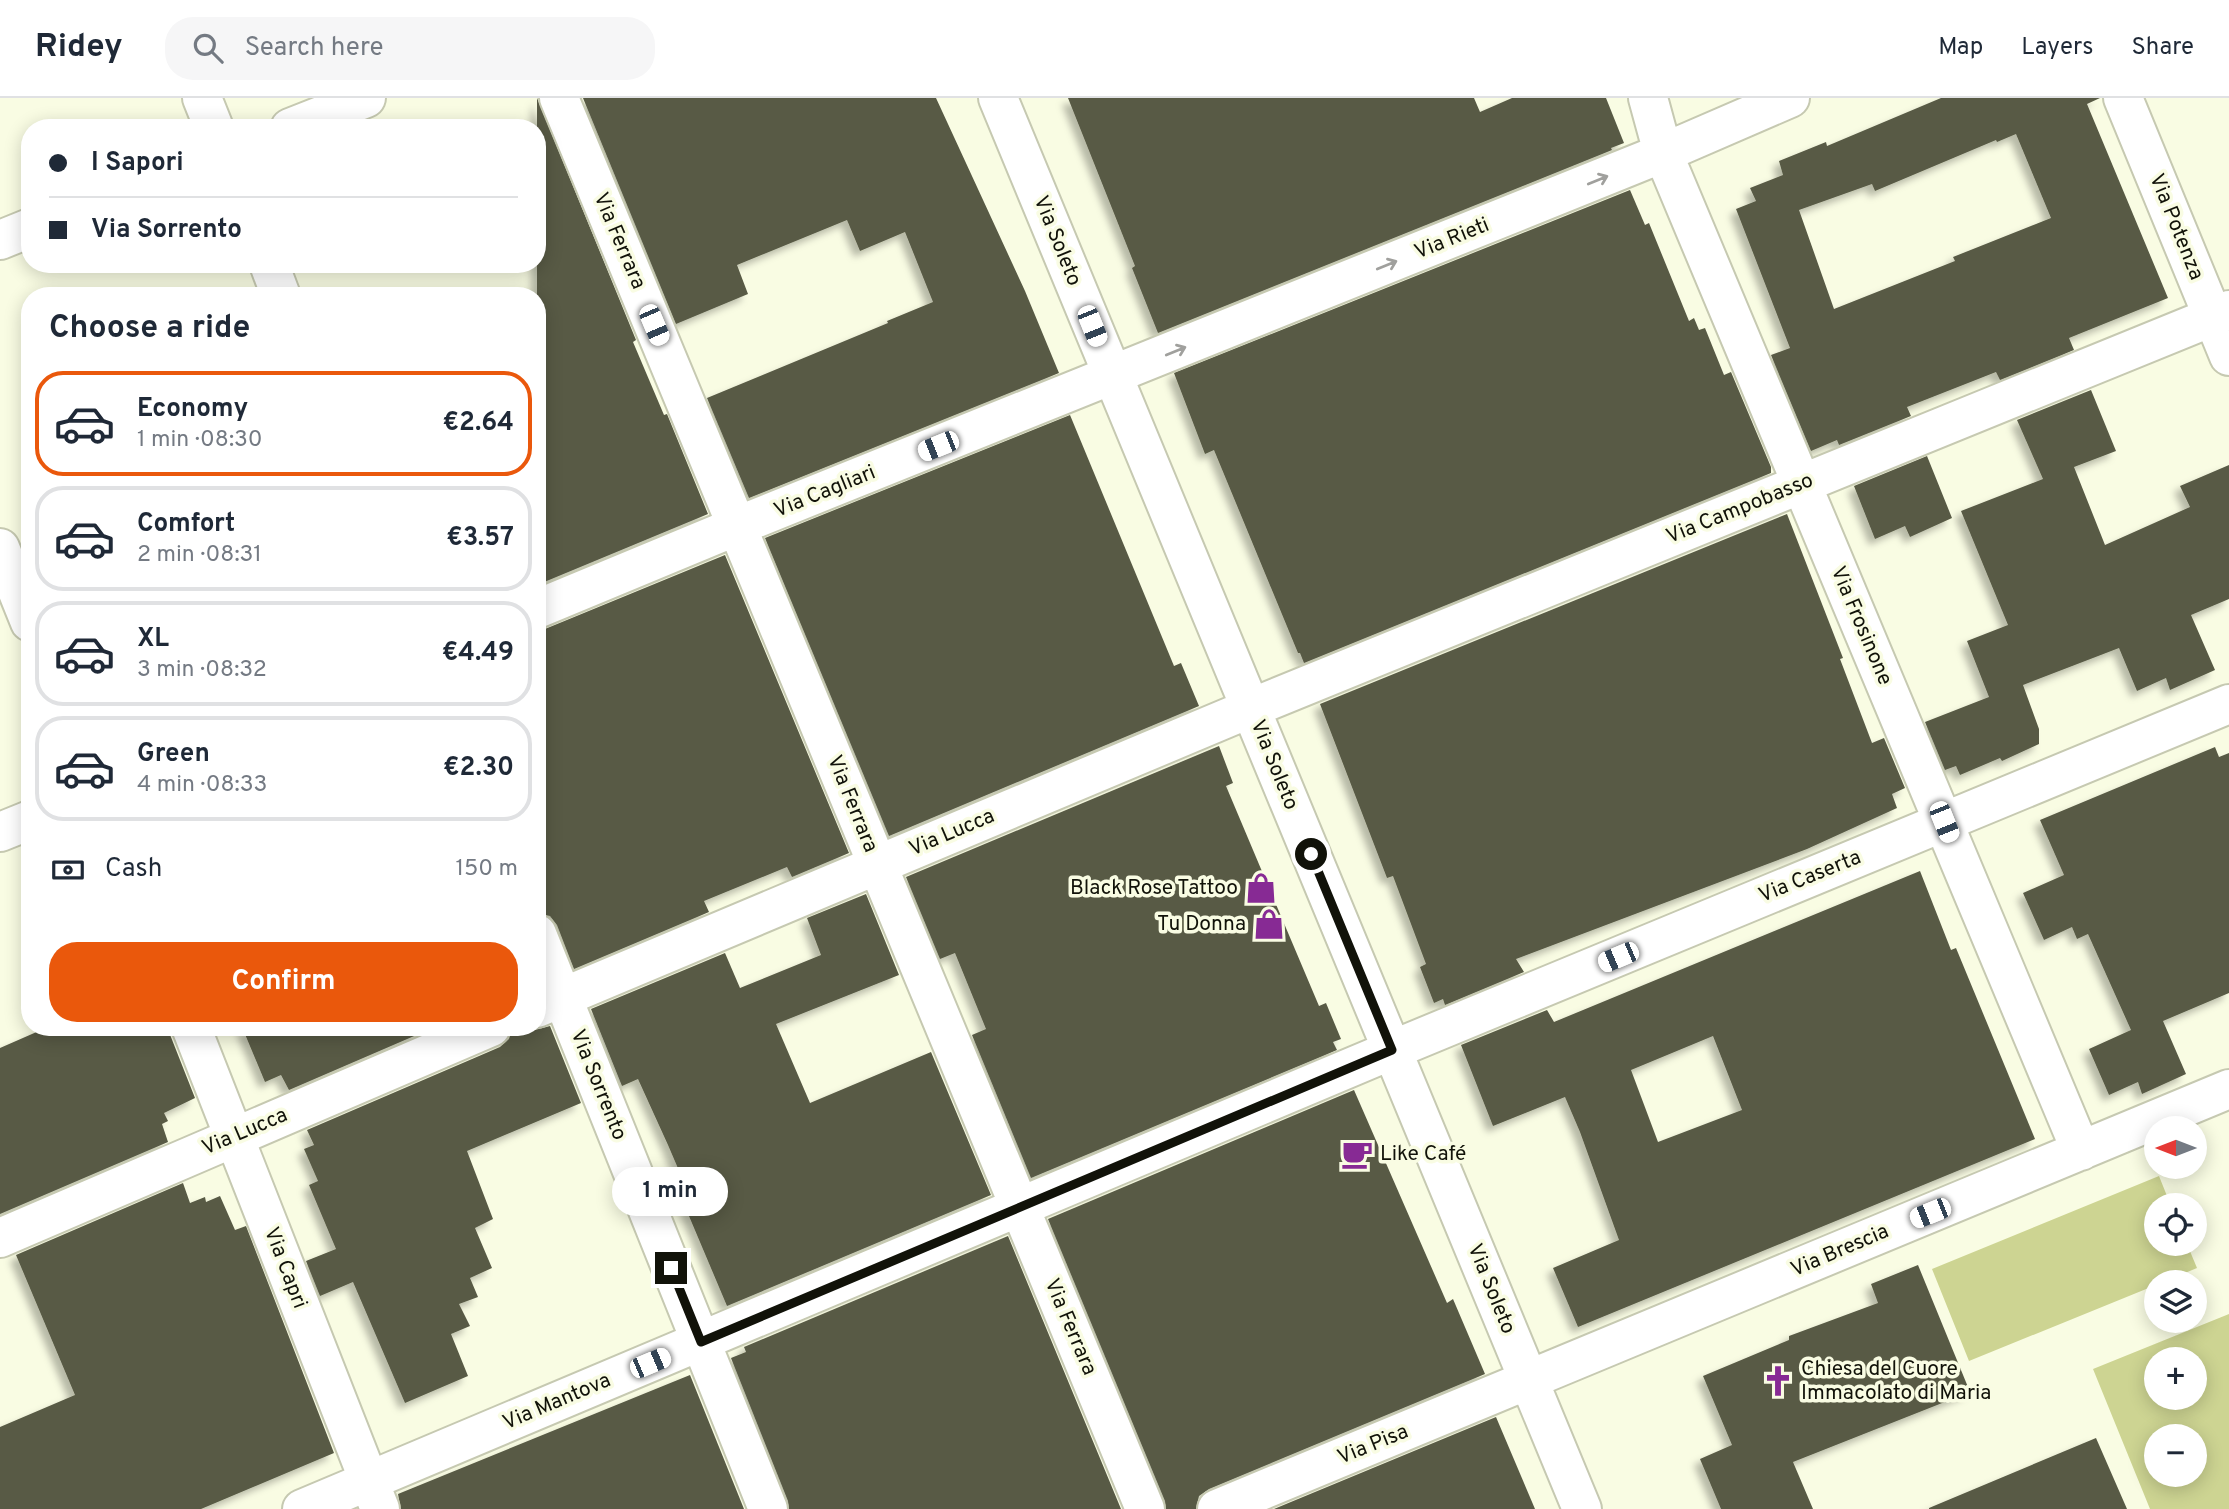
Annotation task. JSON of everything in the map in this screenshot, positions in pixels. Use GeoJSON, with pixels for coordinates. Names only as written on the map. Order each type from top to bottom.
{"type":"FeatureCollection","features":[{"type":"Feature","properties":{"kind":"street"},"geometry":{"type":"LineString","coordinates":[[202,98],[210,119]]}},
{"type":"Feature","properties":{"kind":"street"},"geometry":{"type":"LineString","coordinates":[[313,119],[366,98]]}},
{"type":"Feature","properties":{"kind":"street","name":"Via Ferrara"},"geometry":{"type":"LineString","coordinates":[[559,98],[1145,1509]]}},
{"type":"Feature","properties":{"kind":"street","name":"Via Soleto"},"geometry":{"type":"LineString","coordinates":[[998,98],[1582,1509]]}},
{"type":"Feature","properties":{"kind":"street","name":"Via Frosinone"},"geometry":{"type":"LineString","coordinates":[[1648,98],[1663,153],[2081,1151]]}},
{"type":"Feature","properties":{"kind":"street","name":"Via Rieti"},"geometry":{"type":"LineString","coordinates":[[1113,376],[1663,153],[1790,98]]}},
{"type":"Feature","properties":{"kind":"street","name":"Via Potenza"},"geometry":{"type":"LineString","coordinates":[[2123,98],[2221,314],[2229,356]]}},
{"type":"Feature","properties":{"kind":"street"},"geometry":{"type":"LineString","coordinates":[[0,240],[21,232]]}},
{"type":"Feature","properties":{"kind":"street","name":"Via Campobasso"},"geometry":{"type":"LineString","coordinates":[[1251,708],[2221,314]]}},
{"type":"Feature","properties":{"kind":"street","name":"Via Cagliari"},"geometry":{"type":"LineString","coordinates":[[546,606],[737,526],[1113,376]]}},
{"type":"Feature","properties":{"kind":"street"},"geometry":{"type":"LineString","coordinates":[[0,548],[21,600]]}},
{"type":"Feature","properties":{"kind":"street","name":"Via Caserta"},"geometry":{"type":"LineString","coordinates":[[1392,1050],[2229,704]]}},
{"type":"Feature","properties":{"kind":"street","name":"Via Lucca"},"geometry":{"type":"LineString","coordinates":[[550,1002],[1251,708]]}},
{"type":"Feature","properties":{"kind":"street"},"geometry":{"type":"LineString","coordinates":[[0,832],[21,824]]}},
{"type":"Feature","properties":{"kind":"street","name":"Via Sorrento"},"geometry":{"type":"LineString","coordinates":[[546,981],[550,1002],[701,1342],[768,1509]]}},
{"type":"Feature","properties":{"kind":"street","name":"Via Capri"},"geometry":{"type":"LineString","coordinates":[[195,1036],[374,1495]]}},
{"type":"Feature","properties":{"kind":"street","name":"Via Lucca"},"geometry":{"type":"LineString","coordinates":[[0,1238],[470,1036]]}},
{"type":"Feature","properties":{"kind":"street","name":"Via Mantova"},"geometry":{"type":"LineString","coordinates":[[303,1509],[374,1495],[701,1342],[1392,1050]]}},
{"type":"Feature","properties":{"kind":"street","name":"Via Brescia"},"geometry":{"type":"LineString","coordinates":[[1529,1380],[2229,1089]]}},
{"type":"Feature","properties":{"kind":"street","name":"Via Pisa"},"geometry":{"type":"LineString","coordinates":[[1217,1509],[1529,1380]]}},
{"type":"Feature","properties":{"kind":"green space"},"geometry":{"type":"Polygon","coordinates":[[[2149,1180],[2161,1180],[2166,1193],[2144,1193],[2144,1256],[2192,1256],[2197,1268],[2144,1270],[2144,1290],[1969,1361],[1932,1269],[2149,1180]]]}},
{"type":"Feature","properties":{"kind":"green space"},"geometry":{"type":"Polygon","coordinates":[[[2229,1314],[2229,1509],[2150,1509],[2093,1369],[2144,1348],[2144,1410],[2207,1410],[2207,1347],[2147,1347],[2182,1333],[2207,1333],[2207,1323],[2229,1314]]]}},
{"type":"Feature","properties":{"kind":"building"},"geometry":{"type":"Polygon","coordinates":[[[537,98],[546,119],[537,119],[537,98]]]}},
{"type":"Feature","properties":{"kind":"building"},"geometry":{"type":"Polygon","coordinates":[[[583,98],[936,98],[1025,291],[1059,373],[749,498],[707,398],[933,302],[905,232],[860,251],[847,220],[737,265],[748,294],[676,324],[583,98]]]}},
{"type":"Feature","properties":{"kind":"building"},"geometry":{"type":"Polygon","coordinates":[[[1068,98],[1474,98],[1480,112],[1512,98],[1606,98],[1624,143],[1158,333],[1132,268],[1135,266],[1068,98]]]}},
{"type":"Feature","properties":{"kind":"building"},"geometry":{"type":"Polygon","coordinates":[[[1941,98],[2100,98],[2087,104],[2168,298],[2069,338],[2074,350],[2000,380],[1996,372],[1907,407],[1911,416],[1839,445],[1837,440],[1811,451],[1771,355],[1790,348],[1736,209],[1756,201],[1750,188],[1783,175],[1779,161],[1826,142],[1827,146],[1941,98]],[[2016,134],[1875,191],[1872,184],[1799,210],[1834,309],[1955,261],[1953,257],[2051,218],[2016,134]]]}},
{"type":"Feature","properties":{"kind":"building"},"geometry":{"type":"Polygon","coordinates":[[[546,120],[636,340],[633,342],[664,415],[667,414],[708,514],[546,581],[546,287],[537,287],[537,273],[546,273],[546,120]]]}},
{"type":"Feature","properties":{"kind":"building"},"geometry":{"type":"Polygon","coordinates":[[[1630,190],[1645,225],[1649,223],[1689,321],[1694,318],[1699,330],[1705,328],[1724,375],[1731,372],[1771,467],[1771,473],[1304,663],[1214,450],[1205,454],[1174,373],[1630,190]]]}},
{"type":"Feature","properties":{"kind":"building"},"geometry":{"type":"Polygon","coordinates":[[[2091,390],[2116,451],[2074,467],[2105,545],[2190,507],[2180,486],[2229,465],[2229,599],[2191,615],[2215,670],[2170,690],[2166,678],[2137,691],[2119,648],[2023,685],[2039,729],[2039,744],[2002,761],[2000,758],[1960,775],[1956,766],[1945,770],[1925,722],[1989,697],[1967,641],[2008,625],[1961,511],[2043,479],[2017,420],[2091,390]]]}},
{"type":"Feature","properties":{"kind":"building"},"geometry":{"type":"Polygon","coordinates":[[[1070,415],[1174,666],[1181,663],[1199,706],[889,836],[765,538],[1070,415]]]}},
{"type":"Feature","properties":{"kind":"building"},"geometry":{"type":"Polygon","coordinates":[[[1927,456],[1952,518],[1910,537],[1905,526],[1875,539],[1854,486],[1927,456]]]}},
{"type":"Feature","properties":{"kind":"building"},"geometry":{"type":"Polygon","coordinates":[[[1787,514],[1843,658],[1840,659],[1872,743],[1884,738],[1905,788],[1892,794],[1897,808],[1807,849],[1516,959],[1524,972],[1445,1005],[1443,999],[1434,1003],[1420,967],[1426,964],[1393,876],[1387,878],[1320,704],[1787,514]]]}},
{"type":"Feature","properties":{"kind":"building"},"geometry":{"type":"Polygon","coordinates":[[[725,555],[849,853],[792,877],[787,867],[704,901],[709,912],[574,969],[557,925],[546,915],[546,629],[725,555]]]}},
{"type":"Feature","properties":{"kind":"building"},"geometry":{"type":"Polygon","coordinates":[[[1219,746],[1233,783],[1226,786],[1319,1006],[1326,1003],[1341,1039],[1333,1042],[1337,1050],[1031,1178],[972,1035],[986,1029],[955,953],[940,959],[906,877],[1219,746]]]}},
{"type":"Feature","properties":{"kind":"building"},"geometry":{"type":"Polygon","coordinates":[[[2215,747],[2219,757],[2229,753],[2229,993],[2163,1021],[2186,1074],[2142,1094],[2138,1082],[2109,1095],[2089,1049],[2131,1030],[2088,934],[2077,939],[2072,927],[2044,940],[2023,893],[2064,875],[2040,820],[2215,747]]]}},
{"type":"Feature","properties":{"kind":"building"},"geometry":{"type":"Polygon","coordinates":[[[1920,871],[1951,950],[1956,948],[2035,1139],[1578,1327],[1553,1268],[1619,1240],[1580,1132],[1565,1097],[1493,1126],[1461,1045],[1547,1010],[1554,1022],[1920,871]],[[1713,1036],[1631,1070],[1658,1142],[1742,1110],[1713,1036]]]}},
{"type":"Feature","properties":{"kind":"building"},"geometry":{"type":"Polygon","coordinates":[[[866,894],[899,975],[776,1024],[810,1103],[931,1052],[991,1195],[727,1306],[678,1190],[686,1187],[638,1079],[622,1086],[591,1009],[725,953],[740,988],[821,955],[807,918],[866,894]]]}},
{"type":"Feature","properties":{"kind":"building"},"geometry":{"type":"Polygon","coordinates":[[[550,1026],[581,1103],[467,1151],[493,1219],[475,1228],[492,1268],[470,1278],[478,1297],[459,1304],[470,1326],[451,1334],[468,1376],[405,1403],[353,1282],[320,1296],[306,1261],[336,1249],[309,1185],[318,1181],[304,1149],[314,1145],[307,1130],[500,1047],[510,1036],[546,1036],[546,1027],[550,1026]]]}},
{"type":"Feature","properties":{"kind":"building"},"geometry":{"type":"Polygon","coordinates":[[[27,1036],[171,1036],[195,1098],[164,1113],[168,1121],[162,1124],[168,1142],[0,1214],[0,1048],[27,1036]]]}},
{"type":"Feature","properties":{"kind":"building"},"geometry":{"type":"Polygon","coordinates":[[[246,1036],[414,1036],[289,1090],[281,1075],[265,1082],[246,1036]]]}},
{"type":"Feature","properties":{"kind":"building"},"geometry":{"type":"Polygon","coordinates":[[[1354,1090],[1447,1303],[1453,1299],[1485,1374],[1209,1489],[1199,1496],[1196,1509],[1166,1509],[1048,1219],[1354,1090]]]}},
{"type":"Feature","properties":{"kind":"building"},"geometry":{"type":"Polygon","coordinates":[[[183,1183],[190,1203],[205,1197],[206,1202],[220,1196],[235,1230],[246,1226],[334,1453],[201,1509],[0,1509],[0,1427],[75,1395],[16,1255],[183,1183]]]}},
{"type":"Feature","properties":{"kind":"building"},"geometry":{"type":"Polygon","coordinates":[[[1008,1236],[1121,1509],[789,1509],[731,1358],[746,1352],[744,1347],[1008,1236]]]}},
{"type":"Feature","properties":{"kind":"building"},"geometry":{"type":"Polygon","coordinates":[[[1918,1265],[1970,1392],[1793,1462],[1813,1509],[1721,1509],[1700,1459],[1732,1445],[1703,1376],[1789,1340],[1789,1336],[1878,1303],[1871,1284],[1918,1265]]]}},
{"type":"Feature","properties":{"kind":"building"},"geometry":{"type":"Polygon","coordinates":[[[690,1375],[744,1509],[401,1509],[398,1494],[690,1375]]]}},
{"type":"Feature","properties":{"kind":"building"},"geometry":{"type":"Polygon","coordinates":[[[1496,1417],[1535,1509],[1274,1509],[1496,1417]]]}},
{"type":"Feature","properties":{"kind":"building"},"geometry":{"type":"Polygon","coordinates":[[[2096,1438],[2127,1509],[1929,1509],[1929,1508],[2096,1438]]]}},
{"type":"Feature","properties":{"kind":"place","name":"Black Rose Tattoo"},"geometry":{"type":"Point","coordinates":[1261,888]}},
{"type":"Feature","properties":{"kind":"place","name":"Tu Donna"},"geometry":{"type":"Point","coordinates":[1269,924]}},
{"type":"Feature","properties":{"kind":"place","name":"Like Café"},"geometry":{"type":"Point","coordinates":[1357,1154]}},
{"type":"Feature","properties":{"kind":"place","name":"Chiesa del Cuore Immacolato di Maria"},"geometry":{"type":"Point","coordinates":[1778,1381]}},
{"type":"Feature","properties":{"kind":"route"},"geometry":{"type":"LineString","coordinates":[[671,1268],[701,1342],[1392,1050],[1311,854]]}}]}
